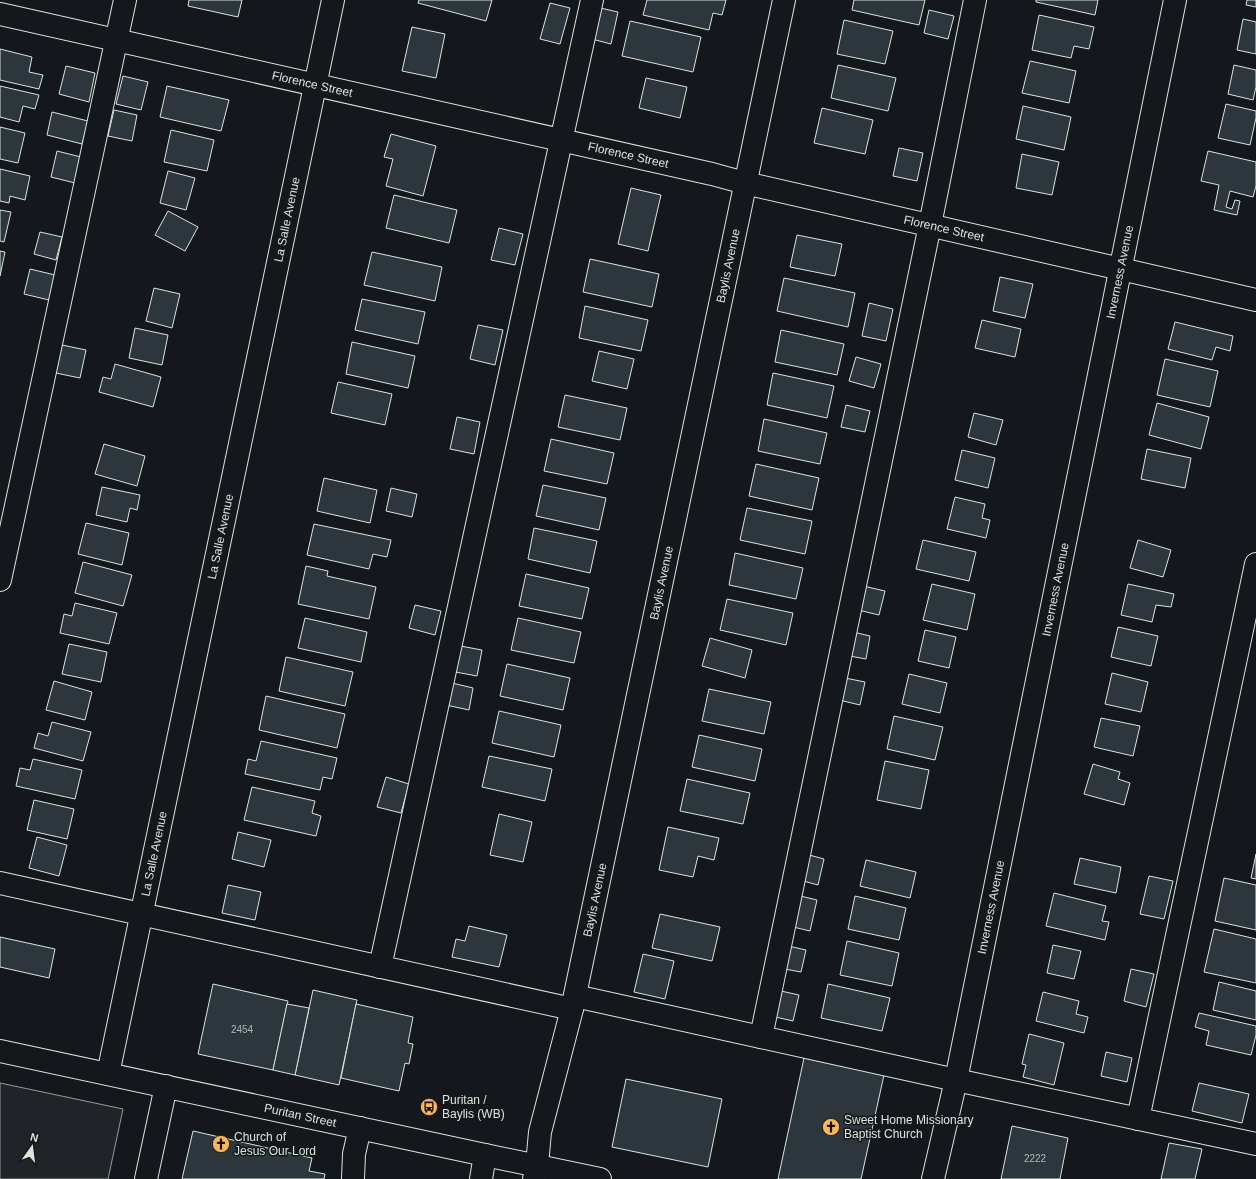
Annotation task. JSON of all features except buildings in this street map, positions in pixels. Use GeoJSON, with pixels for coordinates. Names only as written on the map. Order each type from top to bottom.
{"type":"FeatureCollection","features":[{"type":"Feature","properties":{"kind":"street"},"geometry":{"type":"LineString","coordinates":[[0,580],[125,0]]}},
{"type":"Feature","properties":{"kind":"street","name":"La Salle Avenue"},"geometry":{"type":"LineString","coordinates":[[108,1074],[333,0]]}},
{"type":"Feature","properties":{"kind":"street"},"geometry":{"type":"LineString","coordinates":[[380,967],[592,0]]}},
{"type":"Feature","properties":{"kind":"street","name":"Baylis Avenue"},"geometry":{"type":"LineString","coordinates":[[536,1172],[540,1132],[573,1003],[784,0]]}},
{"type":"Feature","properties":{"kind":"street"},"geometry":{"type":"LineString","coordinates":[[761,1037],[930,225],[975,0]]}},
{"type":"Feature","properties":{"kind":"street","name":"Inverness Avenue"},"geometry":{"type":"LineString","coordinates":[[933,1179],[956,1080],[1175,0]]}},
{"type":"Feature","properties":{"kind":"street","name":"Florence Street"},"geometry":{"type":"LineString","coordinates":[[0,14],[712,174],[1256,300]]}},
{"type":"Feature","properties":{"kind":"street"},"geometry":{"type":"LineString","coordinates":[[1138,1119],[1256,564]]}},
{"type":"Feature","properties":{"kind":"street"},"geometry":{"type":"LineString","coordinates":[[0,883],[380,967],[761,1037],[1256,1144]]}},
{"type":"Feature","properties":{"kind":"street","name":"Puritan Street"},"geometry":{"type":"LineString","coordinates":[[0,1051],[485,1156],[536,1172],[600,1179]]}},
{"type":"Feature","properties":{"kind":"street"},"geometry":{"type":"LineString","coordinates":[[146,1179],[166,1086]]}},
{"type":"Feature","properties":{"kind":"street"},"geometry":{"type":"LineString","coordinates":[[353,1179],[354,1154],[360,1128]]}},
{"type":"Feature","properties":{"kind":"street"},"geometry":{"type":"LineString","coordinates":[[481,1179],[485,1156]]}},
{"type":"Feature","properties":{"kind":"shaded area"},"geometry":{"type":"Polygon","coordinates":[[[0,1083],[123,1109],[108,1179],[0,1179],[0,1083]]]}},
{"type":"Feature","properties":{"kind":"place","name":"Puritan / Baylis (WB)"},"geometry":{"type":"Point","coordinates":[429,1107]}},
{"type":"Feature","properties":{"kind":"place","name":"Sweet Home Missionary Baptist Church"},"geometry":{"type":"Point","coordinates":[831,1127]}},
{"type":"Feature","properties":{"kind":"place","name":"Church of Jesus Our Lord"},"geometry":{"type":"Point","coordinates":[221,1144]}}]}
